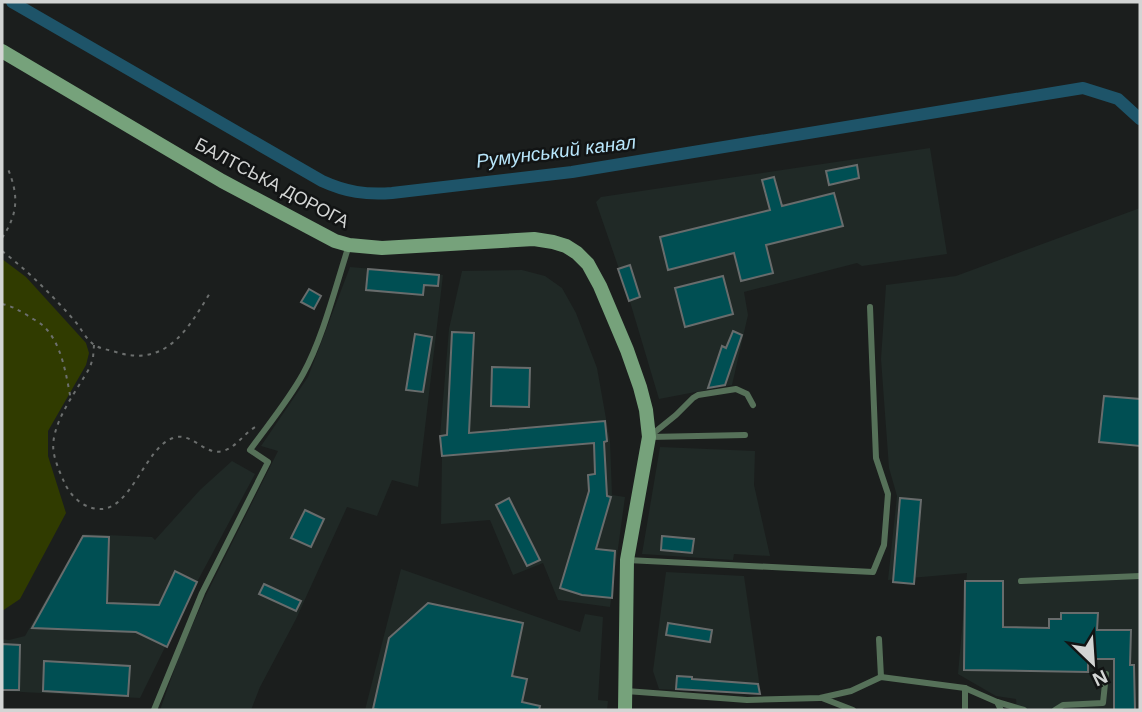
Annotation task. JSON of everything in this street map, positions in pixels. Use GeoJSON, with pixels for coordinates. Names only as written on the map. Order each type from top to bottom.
{"type":"FeatureCollection","features":[{"type":"Feature","properties":{"kind":"main road","name":"БАЛТСЬКА ДОРОГА"},"geometry":{"type":"LineString","coordinates":[[2,51],[222,181],[335,241],[382,248],[534,239],[566,246],[588,264],[627,350],[646,410],[649,437],[628,561],[625,710]]}},
{"type":"Feature","properties":{"kind":"lane"},"geometry":{"type":"LineString","coordinates":[[154,710],[202,593],[268,462],[250,450],[304,371],[320,335],[349,245]]}},
{"type":"Feature","properties":{"kind":"lane"},"geometry":{"type":"LineString","coordinates":[[628,561],[873,572],[884,545],[888,494],[876,458],[870,307]]}},
{"type":"Feature","properties":{"kind":"lane"},"geometry":{"type":"LineString","coordinates":[[649,437],[698,396],[736,389],[742,390],[753,405]]}},
{"type":"Feature","properties":{"kind":"lane"},"geometry":{"type":"LineString","coordinates":[[649,437],[746,435]]}},
{"type":"Feature","properties":{"kind":"lane"},"geometry":{"type":"LineString","coordinates":[[1021,581],[1140,576]]}},
{"type":"Feature","properties":{"kind":"lane"},"geometry":{"type":"LineString","coordinates":[[878,639],[881,677]]}},
{"type":"Feature","properties":{"kind":"lane"},"geometry":{"type":"LineString","coordinates":[[1055,710],[1063,705],[1103,703],[1106,674]]}},
{"type":"Feature","properties":{"kind":"lane"},"geometry":{"type":"LineString","coordinates":[[626,691],[747,700],[820,698],[851,691],[881,677],[965,688],[1024,710]]}},
{"type":"Feature","properties":{"kind":"lane"},"geometry":{"type":"LineString","coordinates":[[965,688],[965,710]]}},
{"type":"Feature","properties":{"kind":"lane"},"geometry":{"type":"LineString","coordinates":[[820,698],[853,710]]}},
{"type":"Feature","properties":{"kind":"lane"},"geometry":{"type":"LineString","coordinates":[[997,702],[1001,710]]}},
{"type":"Feature","properties":{"kind":"path"},"geometry":{"type":"LineString","coordinates":[[2,238],[13,220],[15,211],[16,194],[8,169]]}},
{"type":"Feature","properties":{"kind":"path"},"geometry":{"type":"LineString","coordinates":[[2,251],[24,268],[94,345],[123,354],[145,356],[164,350],[190,325],[210,293]]}},
{"type":"Feature","properties":{"kind":"path"},"geometry":{"type":"LineString","coordinates":[[2,304],[13,307],[41,324],[51,335],[68,383],[71,401]]}},
{"type":"Feature","properties":{"kind":"path"},"geometry":{"type":"LineString","coordinates":[[94,345],[90,367],[57,424],[53,436],[54,453],[68,489],[76,500],[86,506],[106,508],[120,501],[161,446],[171,438],[190,438],[214,452],[224,451],[251,429],[275,416]]}},
{"type":"Feature","properties":{"kind":"shaded area"},"geometry":{"type":"Polygon","coordinates":[[[930,148],[947,254],[862,266],[857,263],[744,292],[748,315],[732,385],[659,399],[628,295],[596,202],[601,197],[930,148]]]}},
{"type":"Feature","properties":{"kind":"shaded area"},"geometry":{"type":"Polygon","coordinates":[[[1140,208],[1140,710],[1017,710],[1016,699],[996,696],[958,674],[967,573],[888,580],[897,496],[889,468],[881,359],[886,285],[956,276],[1140,208]]]}},
{"type":"Feature","properties":{"kind":"shaded area"},"geometry":{"type":"Polygon","coordinates":[[[350,267],[443,275],[418,487],[392,480],[377,516],[347,507],[251,710],[160,710],[182,648],[206,595],[278,451],[261,446],[308,377],[350,267]]]}},
{"type":"Feature","properties":{"kind":"shaded area"},"geometry":{"type":"Polygon","coordinates":[[[522,270],[545,276],[562,288],[576,313],[597,368],[610,441],[612,495],[625,497],[610,607],[558,600],[543,563],[513,575],[490,520],[441,524],[440,436],[449,329],[462,271],[522,270]]]}},
{"type":"Feature","properties":{"kind":"shaded area"},"geometry":{"type":"Polygon","coordinates":[[[660,447],[755,451],[754,485],[770,556],[734,554],[733,560],[642,554],[660,447]]]}},
{"type":"Feature","properties":{"kind":"shaded area"},"geometry":{"type":"Polygon","coordinates":[[[232,461],[255,474],[197,582],[140,698],[2,691],[2,639],[25,636],[83,534],[152,537],[155,540],[200,490],[232,461]]]}},
{"type":"Feature","properties":{"kind":"shaded area"},"geometry":{"type":"Polygon","coordinates":[[[401,569],[580,632],[585,614],[603,617],[598,700],[608,701],[607,710],[365,710],[401,569]]]}},
{"type":"Feature","properties":{"kind":"shaded area"},"geometry":{"type":"Polygon","coordinates":[[[666,572],[744,576],[761,695],[659,689],[653,671],[666,572]]]}},
{"type":"Feature","properties":{"kind":"green space"},"geometry":{"type":"Polygon","coordinates":[[[2,259],[26,277],[86,343],[89,353],[86,365],[48,431],[48,456],[66,513],[20,599],[2,611],[2,259]]]}},
{"type":"Feature","properties":{"kind":"building"},"geometry":{"type":"Polygon","coordinates":[[[857,165],[859,178],[829,185],[826,171],[857,165]]]}},
{"type":"Feature","properties":{"kind":"building"},"geometry":{"type":"Polygon","coordinates":[[[774,177],[782,206],[834,193],[843,226],[766,245],[773,273],[741,281],[734,253],[668,270],[660,237],[770,210],[762,180],[774,177]]]}},
{"type":"Feature","properties":{"kind":"building"},"geometry":{"type":"Polygon","coordinates":[[[630,265],[640,297],[629,301],[618,269],[630,265]]]}},
{"type":"Feature","properties":{"kind":"building"},"geometry":{"type":"Polygon","coordinates":[[[368,269],[439,275],[438,286],[424,285],[423,295],[366,290],[368,269]]]}},
{"type":"Feature","properties":{"kind":"building"},"geometry":{"type":"Polygon","coordinates":[[[723,276],[733,314],[685,327],[675,288],[723,276]]]}},
{"type":"Feature","properties":{"kind":"building"},"geometry":{"type":"Polygon","coordinates":[[[309,289],[321,296],[314,309],[301,302],[309,289]]]}},
{"type":"Feature","properties":{"kind":"building"},"geometry":{"type":"Polygon","coordinates":[[[733,331],[742,335],[725,385],[708,388],[722,346],[726,348],[733,331]]]}},
{"type":"Feature","properties":{"kind":"building"},"geometry":{"type":"Polygon","coordinates":[[[452,332],[474,333],[469,433],[605,421],[607,496],[611,497],[596,549],[615,551],[612,598],[582,595],[560,588],[589,491],[588,475],[595,474],[594,443],[442,456],[440,436],[447,435],[452,332]]]}},
{"type":"Feature","properties":{"kind":"building"},"geometry":{"type":"Polygon","coordinates":[[[415,334],[432,337],[423,392],[406,390],[415,334]]]}},
{"type":"Feature","properties":{"kind":"building"},"geometry":{"type":"Polygon","coordinates":[[[492,367],[530,368],[529,407],[491,406],[492,367]]]}},
{"type":"Feature","properties":{"kind":"building"},"geometry":{"type":"Polygon","coordinates":[[[1104,396],[1140,399],[1140,446],[1099,442],[1104,396]]]}},
{"type":"Feature","properties":{"kind":"building"},"geometry":{"type":"Polygon","coordinates":[[[509,498],[540,560],[527,566],[496,505],[509,498]]]}},
{"type":"Feature","properties":{"kind":"building"},"geometry":{"type":"Polygon","coordinates":[[[900,498],[921,500],[914,584],[893,582],[900,498]]]}},
{"type":"Feature","properties":{"kind":"building"},"geometry":{"type":"Polygon","coordinates":[[[305,510],[324,519],[311,547],[291,538],[305,510]]]}},
{"type":"Feature","properties":{"kind":"building"},"geometry":{"type":"Polygon","coordinates":[[[83,536],[109,537],[107,603],[159,605],[175,571],[197,582],[167,647],[136,632],[32,628],[83,536]]]}},
{"type":"Feature","properties":{"kind":"building"},"geometry":{"type":"Polygon","coordinates":[[[662,536],[694,539],[692,553],[661,550],[662,536]]]}},
{"type":"Feature","properties":{"kind":"building"},"geometry":{"type":"Polygon","coordinates":[[[965,581],[1003,581],[1003,627],[1049,628],[1049,619],[1061,619],[1061,613],[1098,613],[1097,630],[1131,630],[1130,665],[1134,665],[1135,710],[1114,710],[1114,659],[1088,659],[1088,672],[964,670],[965,581]]]}},
{"type":"Feature","properties":{"kind":"building"},"geometry":{"type":"Polygon","coordinates":[[[264,584],[301,601],[296,611],[259,594],[264,584]]]}},
{"type":"Feature","properties":{"kind":"building"},"geometry":{"type":"Polygon","coordinates":[[[428,603],[523,623],[512,676],[527,679],[522,702],[540,706],[539,710],[373,709],[389,638],[428,603]]]}},
{"type":"Feature","properties":{"kind":"building"},"geometry":{"type":"Polygon","coordinates":[[[668,623],[712,630],[710,642],[666,635],[668,623]]]}},
{"type":"Feature","properties":{"kind":"building"},"geometry":{"type":"Polygon","coordinates":[[[2,644],[20,645],[19,690],[2,690],[2,644]]]}},
{"type":"Feature","properties":{"kind":"building"},"geometry":{"type":"Polygon","coordinates":[[[44,661],[130,666],[128,696],[43,691],[44,661]]]}},
{"type":"Feature","properties":{"kind":"building"},"geometry":{"type":"Polygon","coordinates":[[[677,676],[758,684],[760,694],[676,689],[677,676]]]}},
{"type":"Feature","properties":{"kind":"waterway","name":"Румунський канал"},"geometry":{"type":"LineString","coordinates":[[12,2],[322,181],[339,188],[373,194],[572,172],[1083,88],[1118,99],[1140,119]]}}]}
